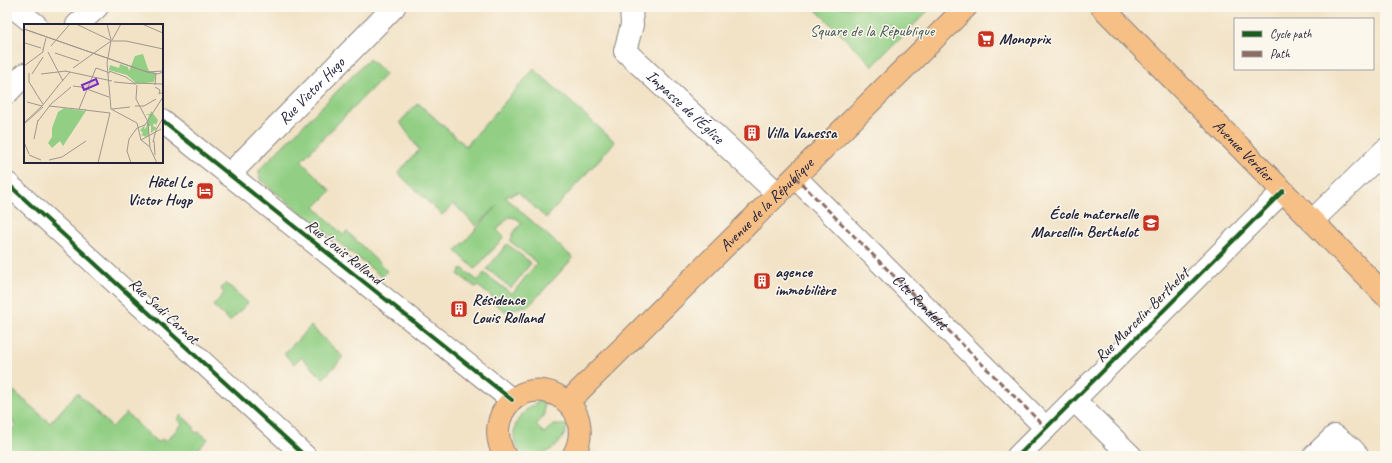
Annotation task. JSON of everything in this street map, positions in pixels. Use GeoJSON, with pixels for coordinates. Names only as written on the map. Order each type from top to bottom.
{"type":"FeatureCollection","features":[{"type":"Feature","properties":{"kind":"main road","name":"Avenue de la République"},"geometry":{"type":"LineString","coordinates":[[568,402],[966,7]]}},
{"type":"Feature","properties":{"kind":"main road","name":"Avenue Verdier"},"geometry":{"type":"LineString","coordinates":[[1102,7],[1385,295]]}},
{"type":"Feature","properties":{"kind":"main road"},"geometry":{"type":"LineString","coordinates":[[505,456],[500,448],[497,435],[498,422],[504,410],[512,400],[522,394],[534,391],[546,391],[558,395],[568,402],[574,410],[579,420],[581,431],[576,455]]}},
{"type":"Feature","properties":{"kind":"street"},"geometry":{"type":"LineString","coordinates":[[13,7],[35,24]]}},
{"type":"Feature","properties":{"kind":"street"},"geometry":{"type":"LineString","coordinates":[[78,24],[97,7]]}},
{"type":"Feature","properties":{"kind":"street","name":"Rue Victor Hugo"},"geometry":{"type":"LineString","coordinates":[[229,175],[394,7]]}},
{"type":"Feature","properties":{"kind":"street","name":"Impasse de l'Église"},"geometry":{"type":"LineString","coordinates":[[631,7],[632,25],[625,51],[778,194]]}},
{"type":"Feature","properties":{"kind":"street"},"geometry":{"type":"LineString","coordinates":[[7,93],[24,75]]}},
{"type":"Feature","properties":{"kind":"street","name":"Rue Louis Rolland"},"geometry":{"type":"LineString","coordinates":[[163,122],[512,400]]}},
{"type":"Feature","properties":{"kind":"street"},"geometry":{"type":"LineString","coordinates":[[1312,221],[1385,150]]}},
{"type":"Feature","properties":{"kind":"street","name":"Cité Rondelet"},"geometry":{"type":"LineString","coordinates":[[795,177],[1046,428]]}},
{"type":"Feature","properties":{"kind":"street","name":"Rue Sadi Carnot"},"geometry":{"type":"LineString","coordinates":[[7,183],[305,456]]}},
{"type":"Feature","properties":{"kind":"street","name":"Rue Marcelin Berthelot"},"geometry":{"type":"LineString","coordinates":[[1018,456],[1283,192]]}},
{"type":"Feature","properties":{"kind":"street"},"geometry":{"type":"LineString","coordinates":[[1074,400],[1131,456]]}},
{"type":"Feature","properties":{"kind":"street"},"geometry":{"type":"LineString","coordinates":[[1314,456],[1335,436],[1352,448],[1358,456]]}},
{"type":"Feature","properties":{"kind":"green space","name":"Square de la République"},"geometry":{"type":"Polygon","coordinates":[[[813,7],[932,7],[873,66],[813,7]]]}},
{"type":"Feature","properties":{"kind":"green space"},"geometry":{"type":"Polygon","coordinates":[[[369,59],[386,74],[301,161],[331,191],[315,207],[343,235],[347,231],[387,271],[382,277],[260,180],[259,170],[369,59]]]}},
{"type":"Feature","properties":{"kind":"green space"},"geometry":{"type":"Polygon","coordinates":[[[534,69],[615,142],[546,218],[518,192],[505,197],[573,258],[527,308],[525,306],[505,311],[495,304],[495,299],[478,286],[475,287],[458,274],[462,268],[478,281],[484,273],[512,294],[537,263],[510,241],[512,234],[522,223],[516,218],[509,217],[497,230],[504,237],[475,269],[456,251],[497,206],[476,226],[454,204],[442,215],[398,173],[419,150],[400,122],[418,103],[466,146],[534,69]]]}},
{"type":"Feature","properties":{"kind":"green space"},"geometry":{"type":"Polygon","coordinates":[[[507,244],[531,263],[511,288],[487,269],[507,244]]]}},
{"type":"Feature","properties":{"kind":"green space"},"geometry":{"type":"Polygon","coordinates":[[[226,283],[248,303],[230,321],[213,306],[224,293],[221,289],[226,283]]]}},
{"type":"Feature","properties":{"kind":"green space"},"geometry":{"type":"Polygon","coordinates":[[[311,326],[343,357],[323,379],[301,357],[294,364],[284,354],[311,326]]]}},
{"type":"Feature","properties":{"kind":"green space"},"geometry":{"type":"Polygon","coordinates":[[[7,385],[50,423],[77,393],[112,427],[126,413],[157,442],[163,439],[165,442],[182,424],[177,419],[181,415],[195,428],[193,430],[197,433],[199,432],[208,439],[192,456],[7,456],[7,436],[16,425],[7,417],[7,385]]]}},
{"type":"Feature","properties":{"kind":"green space"},"geometry":{"type":"Polygon","coordinates":[[[544,400],[544,416],[536,425],[544,433],[553,425],[568,425],[566,431],[560,441],[547,452],[536,455],[524,454],[516,446],[514,438],[514,431],[518,419],[527,409],[544,400]]]}},
{"type":"Feature","properties":{"kind":"marked path"},"geometry":{"type":"LineString","coordinates":[[795,177],[1046,428]]}},
{"type":"Feature","properties":{"kind":"cycle path"},"geometry":{"type":"LineString","coordinates":[[163,122],[512,400]]}},
{"type":"Feature","properties":{"kind":"cycle path"},"geometry":{"type":"LineString","coordinates":[[7,183],[305,456]]}},
{"type":"Feature","properties":{"kind":"cycle path"},"geometry":{"type":"LineString","coordinates":[[1018,456],[1283,191]]}},
{"type":"Feature","properties":{"kind":"place","name":"Monoprix"},"geometry":{"type":"Point","coordinates":[986,39]}},
{"type":"Feature","properties":{"kind":"place","name":"Villa Vanessa"},"geometry":{"type":"Point","coordinates":[752,133]}},
{"type":"Feature","properties":{"kind":"place","name":"Hôtel Le Victor Hugp"},"geometry":{"type":"Point","coordinates":[205,191]}},
{"type":"Feature","properties":{"kind":"place","name":"École maternelle Marcellin Berthelot"},"geometry":{"type":"Point","coordinates":[1151,223]}},
{"type":"Feature","properties":{"kind":"place","name":"agence immobilière"},"geometry":{"type":"Point","coordinates":[762,281]}},
{"type":"Feature","properties":{"kind":"place","name":"Résidence Louis Rolland"},"geometry":{"type":"Point","coordinates":[459,309]}}]}
